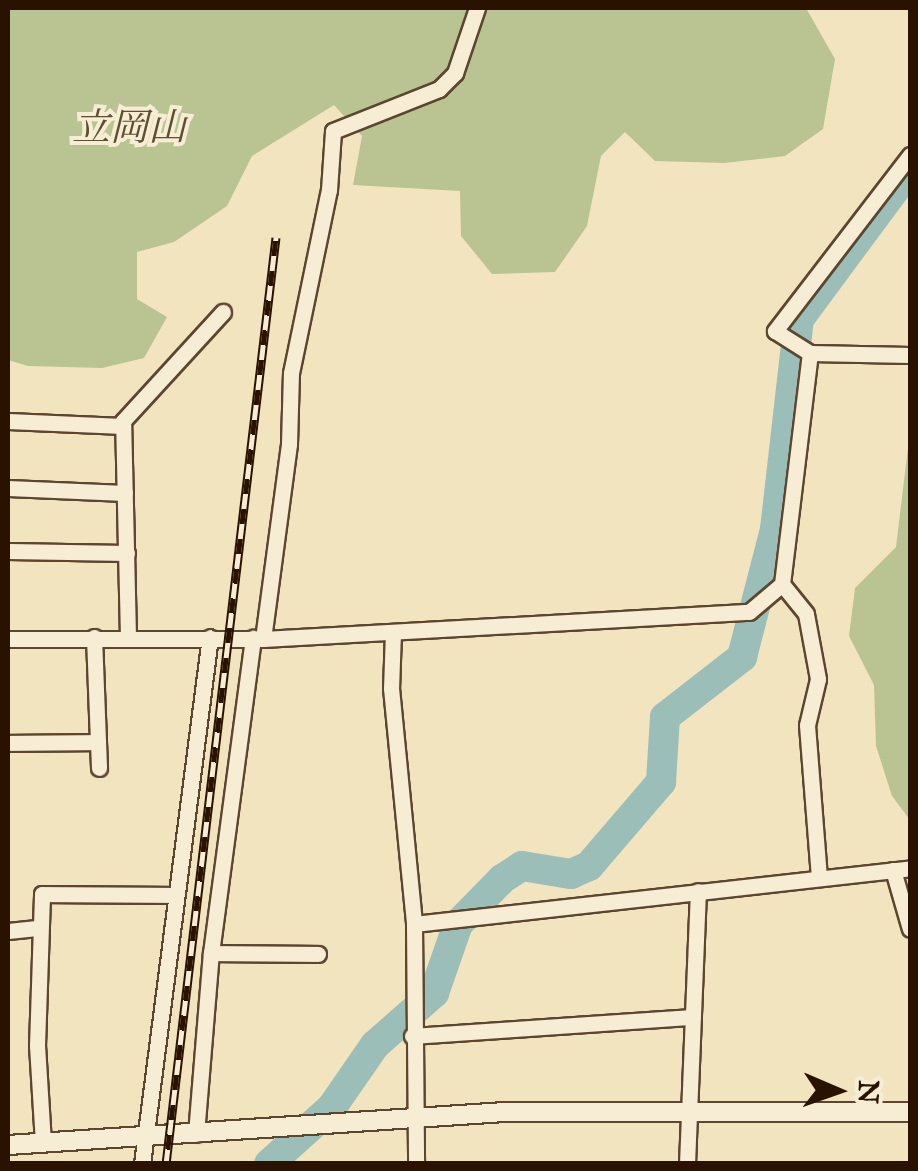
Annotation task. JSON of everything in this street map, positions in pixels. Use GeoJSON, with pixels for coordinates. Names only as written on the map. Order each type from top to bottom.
{"type":"FeatureCollection","features":[{"type":"Feature","properties":{"kind":"street"},"geometry":{"type":"LineString","coordinates":[[196,1134],[211,953],[289,444],[290,373],[329,190],[333,131],[439,89],[455,73],[477,8]]}},
{"type":"Feature","properties":{"kind":"street"},"geometry":{"type":"LineString","coordinates":[[910,155],[776,331],[810,353],[910,356]]}},
{"type":"Feature","properties":{"kind":"street"},"geometry":{"type":"LineString","coordinates":[[128,637],[123,426],[223,312]]}},
{"type":"Feature","properties":{"kind":"street"},"geometry":{"type":"LineString","coordinates":[[8,639],[258,638],[749,612],[782,584],[810,353]]}},
{"type":"Feature","properties":{"kind":"street"},"geometry":{"type":"LineString","coordinates":[[8,420],[38,414],[123,426]]}},
{"type":"Feature","properties":{"kind":"street"},"geometry":{"type":"LineString","coordinates":[[8,488],[42,482],[125,493]]}},
{"type":"Feature","properties":{"kind":"street"},"geometry":{"type":"LineString","coordinates":[[39,551],[40,532]]}},
{"type":"Feature","properties":{"kind":"street"},"geometry":{"type":"LineString","coordinates":[[8,551],[126,553]]}},
{"type":"Feature","properties":{"kind":"street"},"geometry":{"type":"LineString","coordinates":[[782,584],[806,614],[818,678],[807,725],[819,878]]}},
{"type":"Feature","properties":{"kind":"street"},"geometry":{"type":"LineString","coordinates":[[393,632],[391,688],[414,924],[416,1164]]}},
{"type":"Feature","properties":{"kind":"street"},"geometry":{"type":"LineString","coordinates":[[94,637],[99,768]]}},
{"type":"Feature","properties":{"kind":"street"},"geometry":{"type":"LineString","coordinates":[[142,1164],[210,637]]}},
{"type":"Feature","properties":{"kind":"street"},"geometry":{"type":"LineString","coordinates":[[8,743],[98,742]]}},
{"type":"Feature","properties":{"kind":"street"},"geometry":{"type":"LineString","coordinates":[[414,924],[910,868]]}},
{"type":"Feature","properties":{"kind":"street"},"geometry":{"type":"LineString","coordinates":[[893,870],[910,929]]}},
{"type":"Feature","properties":{"kind":"street"},"geometry":{"type":"LineString","coordinates":[[687,1164],[698,891]]}},
{"type":"Feature","properties":{"kind":"street"},"geometry":{"type":"LineString","coordinates":[[44,1144],[37,928],[42,894],[176,895]]}},
{"type":"Feature","properties":{"kind":"street"},"geometry":{"type":"LineString","coordinates":[[8,931],[37,928]]}},
{"type":"Feature","properties":{"kind":"street"},"geometry":{"type":"LineString","coordinates":[[211,953],[318,954]]}},
{"type":"Feature","properties":{"kind":"street"},"geometry":{"type":"LineString","coordinates":[[412,1036],[692,1018]]}},
{"type":"Feature","properties":{"kind":"street"},"geometry":{"type":"LineString","coordinates":[[8,1146],[413,1116],[910,1112]]}},
{"type":"Feature","properties":{"kind":"green space","name":"立岡山"},"geometry":{"type":"Polygon","coordinates":[[[8,8],[806,8],[835,59],[823,129],[785,156],[724,163],[655,161],[625,132],[601,156],[587,226],[555,272],[492,274],[461,236],[460,191],[353,185],[362,136],[334,105],[252,156],[227,206],[174,242],[137,252],[137,299],[167,317],[144,358],[102,368],[28,366],[8,360],[8,8]]]}},
{"type":"Feature","properties":{"kind":"green space"},"geometry":{"type":"Polygon","coordinates":[[[910,431],[910,820],[892,796],[876,746],[874,685],[849,636],[855,588],[896,547],[910,431]]]}},
{"type":"Feature","properties":{"kind":"waterway"},"geometry":{"type":"LineString","coordinates":[[269,1164],[332,1107],[375,1045],[434,993],[458,924],[502,879],[522,866],[571,874],[589,866],[661,782],[665,717],[742,657],[775,529],[799,319],[910,169]]}},
{"type":"Feature","properties":{"kind":"railway"},"geometry":{"type":"LineString","coordinates":[[166,1164],[276,238]]}}]}
